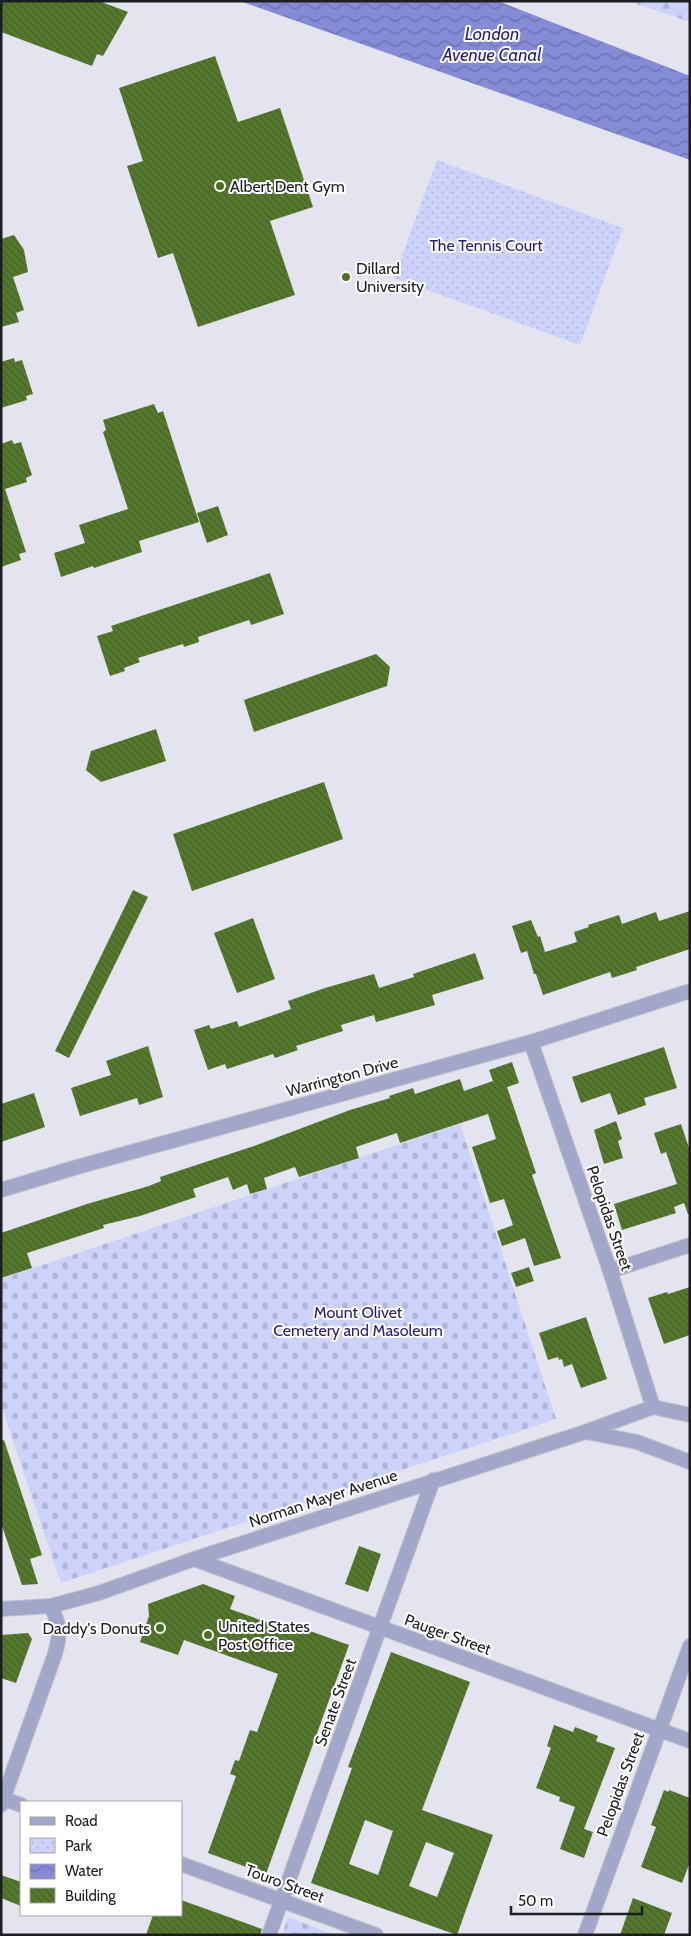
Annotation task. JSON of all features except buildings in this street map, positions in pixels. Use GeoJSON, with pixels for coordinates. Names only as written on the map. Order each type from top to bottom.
{"type":"FeatureCollection","features":[{"type":"Feature","properties":{"kind":"street","name":"Warrington Drive"},"geometry":{"type":"LineString","coordinates":[[1,1190],[77,1167],[531,1042],[690,991]]}},
{"type":"Feature","properties":{"kind":"street","name":"Pelopidas Street"},"geometry":{"type":"LineString","coordinates":[[531,1042],[610,1271],[653,1408]]}},
{"type":"Feature","properties":{"kind":"street"},"geometry":{"type":"LineString","coordinates":[[610,1271],[690,1245]]}},
{"type":"Feature","properties":{"kind":"street"},"geometry":{"type":"LineString","coordinates":[[653,1408],[690,1415]]}},
{"type":"Feature","properties":{"kind":"street","name":"Norman Mayer Avenue"},"geometry":{"type":"LineString","coordinates":[[1,1609],[51,1606],[99,1592],[653,1408]]}},
{"type":"Feature","properties":{"kind":"street"},"geometry":{"type":"LineString","coordinates":[[585,1432],[637,1442],[690,1462]]}},
{"type":"Feature","properties":{"kind":"street","name":"Senate Street"},"geometry":{"type":"LineString","coordinates":[[269,1935],[433,1480]]}},
{"type":"Feature","properties":{"kind":"street","name":"Pauger Street"},"geometry":{"type":"LineString","coordinates":[[194,1559],[690,1742]]}},
{"type":"Feature","properties":{"kind":"street"},"geometry":{"type":"LineString","coordinates":[[20,1806],[2,1801],[60,1637],[59,1624],[51,1606]]}},
{"type":"Feature","properties":{"kind":"street","name":"Pelopidas Street"},"geometry":{"type":"LineString","coordinates":[[585,1935],[690,1646]]}},
{"type":"Feature","properties":{"kind":"street","name":"Touro Street"},"geometry":{"type":"LineString","coordinates":[[182,1864],[376,1935]]}},
{"type":"Feature","properties":{"kind":"green space"},"geometry":{"type":"Polygon","coordinates":[[[628,1],[690,1],[690,22],[628,1]]]}},
{"type":"Feature","properties":{"kind":"green space","name":"The Tennis Court"},"geometry":{"type":"Polygon","coordinates":[[[437,160],[623,228],[580,345],[394,278],[437,160]]]}},
{"type":"Feature","properties":{"kind":"green space","name":"Mount Olivet Cemetery and Masoleum"},"geometry":{"type":"Polygon","coordinates":[[[460,1124],[556,1419],[61,1583],[1,1405],[1,1279],[460,1124]]]}},
{"type":"Feature","properties":{"kind":"green space"},"geometry":{"type":"Polygon","coordinates":[[[288,1917],[334,1935],[282,1935],[288,1917]]]}},
{"type":"Feature","properties":{"kind":"water","name":"London Avenue Canal"},"geometry":{"type":"Polygon","coordinates":[[[240,1],[498,1],[690,76],[690,160],[240,1]]]}},
{"type":"Feature","properties":{"kind":"place","name":"Albert Dent Gym"},"geometry":{"type":"Point","coordinates":[220,186]}},
{"type":"Feature","properties":{"kind":"place","name":"Dillard University"},"geometry":{"type":"Point","coordinates":[346,277]}},
{"type":"Feature","properties":{"kind":"place","name":"Daddy's Donuts"},"geometry":{"type":"Point","coordinates":[160,1628]}},
{"type":"Feature","properties":{"kind":"place","name":"United States Post Office"},"geometry":{"type":"Point","coordinates":[208,1635]}}]}
